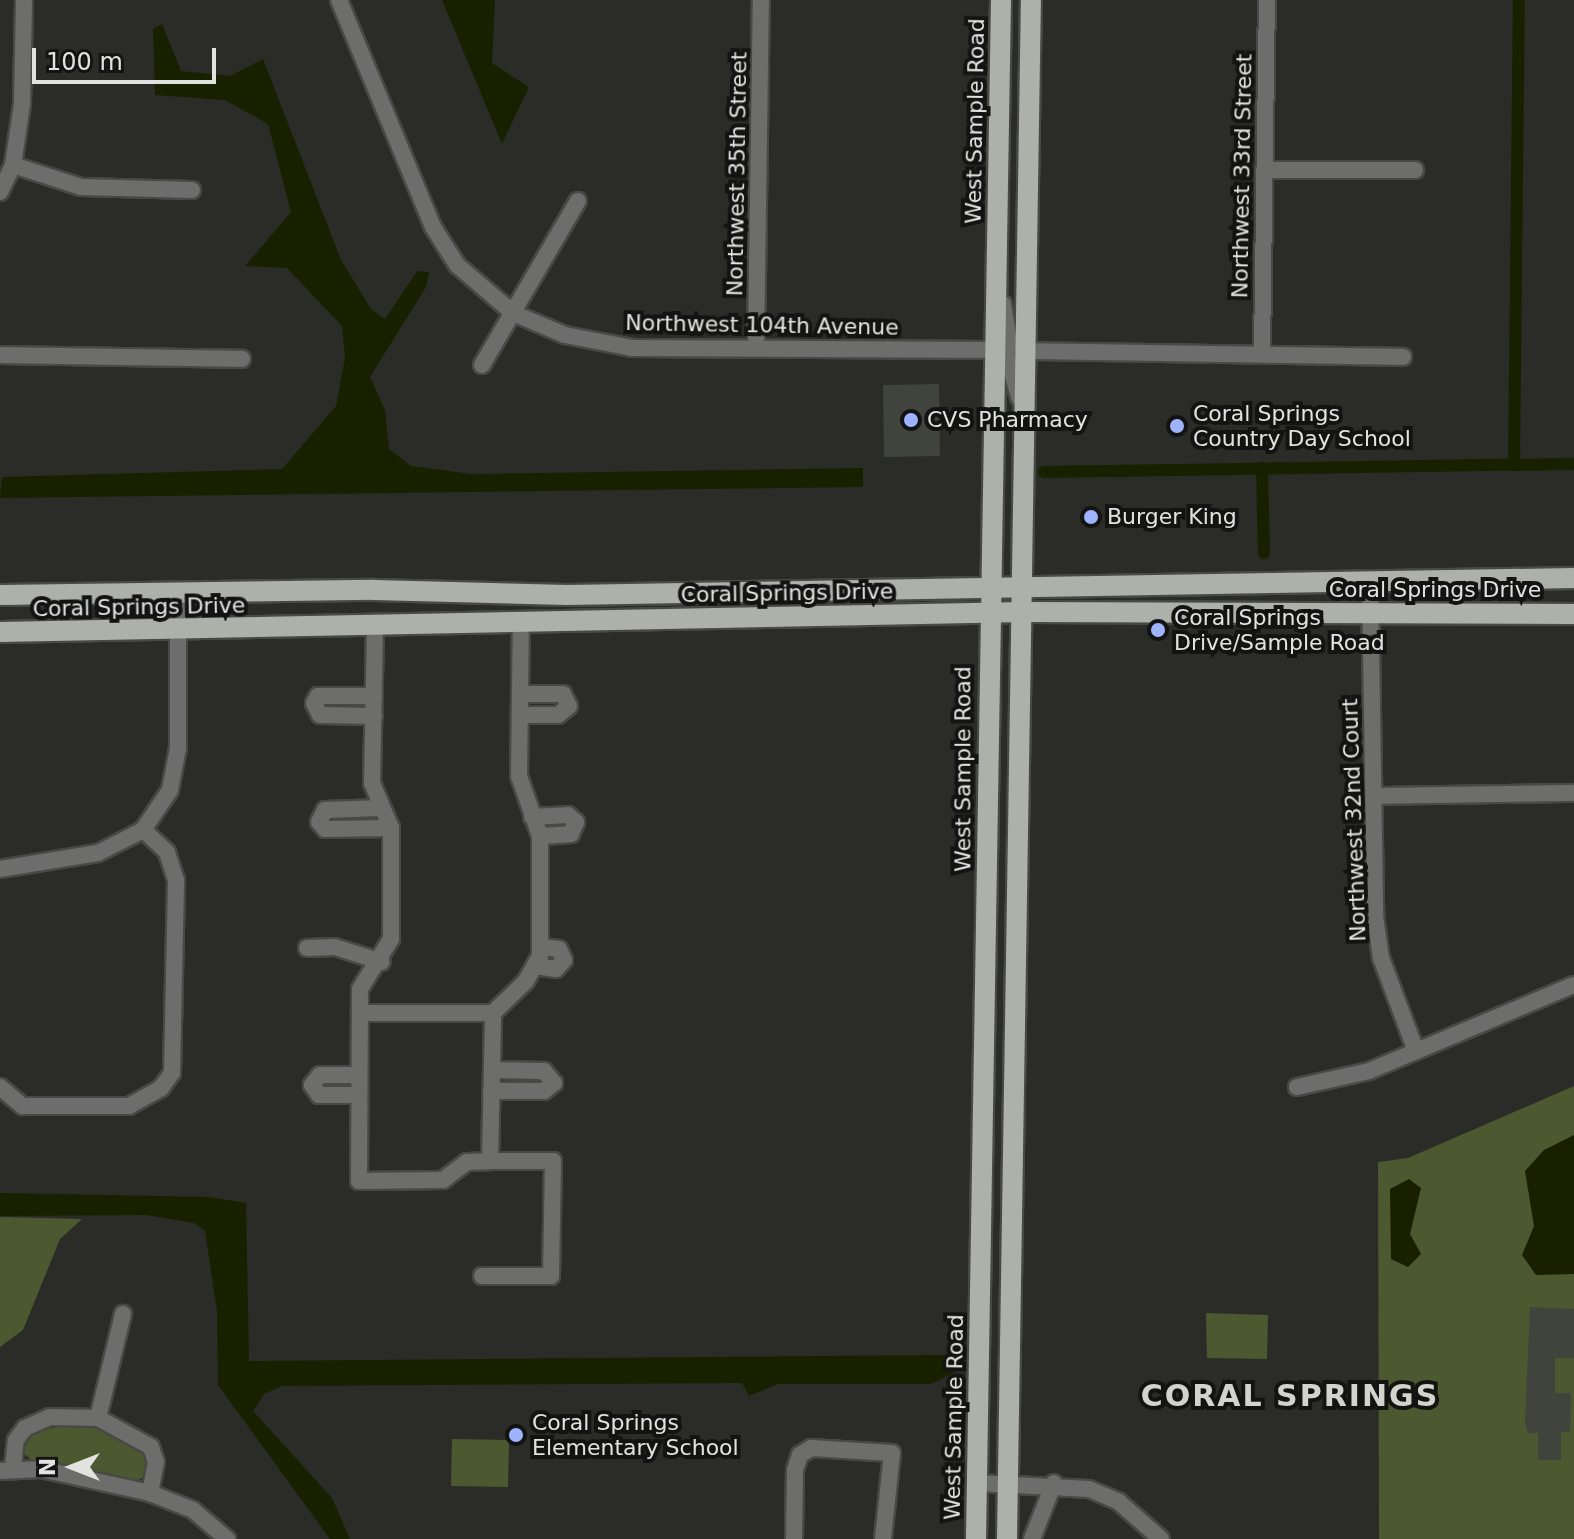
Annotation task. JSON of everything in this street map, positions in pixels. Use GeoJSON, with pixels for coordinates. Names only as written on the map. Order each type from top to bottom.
{"type":"FeatureCollection","features":[{"type":"Feature","properties":{"kind":"main road","name":"West Sample Road"},"geometry":{"type":"LineString","coordinates":[[976,1539],[988,589],[998,261],[1001,0]]}},
{"type":"Feature","properties":{"kind":"main road"},"geometry":{"type":"LineString","coordinates":[[1007,1539],[1030,2]]}},
{"type":"Feature","properties":{"kind":"main road","name":"Coral Springs Drive"},"geometry":{"type":"LineString","coordinates":[[0,595],[1023,589],[1574,578]]}},
{"type":"Feature","properties":{"kind":"main road","name":"Coral Springs Drive"},"geometry":{"type":"LineString","coordinates":[[0,632],[375,628],[521,621],[1023,612],[1574,614]]}},
{"type":"Feature","properties":{"kind":"street"},"geometry":{"type":"LineString","coordinates":[[0,192],[13,165],[22,104],[24,0]]}},
{"type":"Feature","properties":{"kind":"street","name":"Northwest 104th Avenue"},"geometry":{"type":"LineString","coordinates":[[339,0],[433,227],[457,265],[513,313],[598,343],[996,350]]}},
{"type":"Feature","properties":{"kind":"street","name":"Northwest 35th Street"},"geometry":{"type":"LineString","coordinates":[[756,348],[761,0]]}},
{"type":"Feature","properties":{"kind":"street","name":"Northwest 33rd Street"},"geometry":{"type":"LineString","coordinates":[[1262,352],[1267,0]]}},
{"type":"Feature","properties":{"kind":"street"},"geometry":{"type":"LineString","coordinates":[[13,165],[81,187],[192,190]]}},
{"type":"Feature","properties":{"kind":"street"},"geometry":{"type":"LineString","coordinates":[[1264,170],[1415,170]]}},
{"type":"Feature","properties":{"kind":"street"},"geometry":{"type":"LineString","coordinates":[[482,365],[578,201]]}},
{"type":"Feature","properties":{"kind":"street"},"geometry":{"type":"LineString","coordinates":[[998,261],[1009,340],[1026,351],[1262,352],[1403,357]]}},
{"type":"Feature","properties":{"kind":"street"},"geometry":{"type":"LineString","coordinates":[[996,350],[1012,366],[1025,422]]}},
{"type":"Feature","properties":{"kind":"street"},"geometry":{"type":"LineString","coordinates":[[0,355],[242,359]]}},
{"type":"Feature","properties":{"kind":"street","name":"Northwest 32nd Court"},"geometry":{"type":"LineString","coordinates":[[1370,582],[1381,958],[1416,1051]]}},
{"type":"Feature","properties":{"kind":"street"},"geometry":{"type":"LineString","coordinates":[[1,865],[98,853],[143,830],[170,790],[178,748],[178,593]]}},
{"type":"Feature","properties":{"kind":"street"},"geometry":{"type":"LineString","coordinates":[[490,1161],[493,1013],[536,966],[540,947],[540,836],[519,776],[521,621]]}},
{"type":"Feature","properties":{"kind":"street"},"geometry":{"type":"LineString","coordinates":[[375,628],[372,783],[391,828],[391,939],[382,962],[362,981],[359,1181],[443,1180],[467,1162],[553,1161],[551,1276],[482,1276]]}},
{"type":"Feature","properties":{"kind":"street"},"geometry":{"type":"LineString","coordinates":[[520,715],[558,715],[569,706],[563,694],[521,694]]}},
{"type":"Feature","properties":{"kind":"street"},"geometry":{"type":"LineString","coordinates":[[374,696],[318,696],[314,703],[320,715],[374,716]]}},
{"type":"Feature","properties":{"kind":"street"},"geometry":{"type":"LineString","coordinates":[[1374,796],[1574,793]]}},
{"type":"Feature","properties":{"kind":"street"},"geometry":{"type":"LineString","coordinates":[[382,808],[325,810],[319,822],[330,829],[391,828]]}},
{"type":"Feature","properties":{"kind":"street"},"geometry":{"type":"LineString","coordinates":[[532,817],[568,815],[576,822],[571,834],[540,836]]}},
{"type":"Feature","properties":{"kind":"street"},"geometry":{"type":"LineString","coordinates":[[4,1092],[23,1106],[129,1106],[161,1088],[172,1073],[176,880],[167,852],[143,830]]}},
{"type":"Feature","properties":{"kind":"street"},"geometry":{"type":"LineString","coordinates":[[307,948],[335,947],[382,962]]}},
{"type":"Feature","properties":{"kind":"street"},"geometry":{"type":"LineString","coordinates":[[536,966],[556,969],[564,960],[559,949],[540,947]]}},
{"type":"Feature","properties":{"kind":"street"},"geometry":{"type":"LineString","coordinates":[[1297,1087],[1342,1080],[1574,985]]}},
{"type":"Feature","properties":{"kind":"street"},"geometry":{"type":"LineString","coordinates":[[360,1013],[493,1013]]}},
{"type":"Feature","properties":{"kind":"street"},"geometry":{"type":"LineString","coordinates":[[491,1091],[544,1091],[554,1083],[544,1071],[492,1070]]}},
{"type":"Feature","properties":{"kind":"street"},"geometry":{"type":"LineString","coordinates":[[359,1075],[320,1075],[312,1085],[319,1095],[359,1095]]}},
{"type":"Feature","properties":{"kind":"street"},"geometry":{"type":"LineString","coordinates":[[98,1418],[123,1314]]}},
{"type":"Feature","properties":{"kind":"street"},"geometry":{"type":"LineString","coordinates":[[150,1493],[156,1462],[151,1447],[98,1418],[50,1417],[25,1428],[16,1440],[6,1469],[150,1493],[193,1510],[227,1539]]}},
{"type":"Feature","properties":{"kind":"street"},"geometry":{"type":"LineString","coordinates":[[794,1539],[800,1455],[811,1448],[892,1453],[883,1539]]}},
{"type":"Feature","properties":{"kind":"street"},"geometry":{"type":"LineString","coordinates":[[977,1483],[1054,1483],[1119,1502],[1161,1539]]}},
{"type":"Feature","properties":{"kind":"street"},"geometry":{"type":"LineString","coordinates":[[1032,1539],[1054,1483]]}},
{"type":"Feature","properties":{"kind":"shaded area"},"geometry":{"type":"Polygon","coordinates":[[[442,0],[495,0],[492,63],[529,87],[502,144],[442,0]]]}},
{"type":"Feature","properties":{"kind":"shaded area"},"geometry":{"type":"Polygon","coordinates":[[[162,24],[181,71],[230,76],[263,59],[341,260],[371,309],[385,319],[417,271],[429,272],[426,287],[370,377],[385,410],[389,449],[411,466],[471,474],[863,468],[863,487],[0,498],[2,477],[282,469],[336,406],[345,358],[342,326],[287,268],[245,266],[291,212],[268,124],[225,100],[155,95],[153,29],[162,24]]]}},
{"type":"Feature","properties":{"kind":"shaded area"},"geometry":{"type":"Polygon","coordinates":[[[1574,1086],[1574,1539],[1379,1539],[1378,1162],[1408,1158],[1574,1086]]]}},
{"type":"Feature","properties":{"kind":"shaded area"},"geometry":{"type":"Polygon","coordinates":[[[1574,1135],[1574,1274],[1536,1275],[1522,1255],[1534,1226],[1525,1171],[1544,1150],[1574,1135]]]}},
{"type":"Feature","properties":{"kind":"shaded area"},"geometry":{"type":"Polygon","coordinates":[[[1409,1179],[1421,1188],[1410,1234],[1421,1254],[1408,1267],[1391,1259],[1390,1189],[1409,1179]]]}},
{"type":"Feature","properties":{"kind":"shaded area"},"geometry":{"type":"Polygon","coordinates":[[[0,1193],[208,1197],[246,1203],[249,1361],[947,1355],[955,1358],[955,1372],[931,1384],[778,1384],[749,1396],[742,1383],[282,1386],[264,1394],[253,1411],[332,1498],[350,1539],[330,1539],[218,1385],[217,1311],[205,1231],[194,1223],[146,1215],[0,1216],[0,1193]]]}},
{"type":"Feature","properties":{"kind":"shaded area"},"geometry":{"type":"Polygon","coordinates":[[[0,1217],[82,1219],[60,1239],[23,1330],[0,1347],[0,1217]]]}},
{"type":"Feature","properties":{"kind":"shaded area"},"geometry":{"type":"Polygon","coordinates":[[[1206,1313],[1268,1315],[1267,1359],[1207,1358],[1206,1313]]]}},
{"type":"Feature","properties":{"kind":"shaded area"},"geometry":{"type":"Polygon","coordinates":[[[83,1423],[143,1448],[148,1456],[145,1476],[137,1481],[34,1462],[22,1452],[34,1431],[83,1423]]]}},
{"type":"Feature","properties":{"kind":"shaded area"},"geometry":{"type":"Polygon","coordinates":[[[452,1439],[509,1440],[508,1487],[451,1486],[452,1439]]]}},
{"type":"Feature","properties":{"kind":"building","name":"CVS Pharmacy"},"geometry":{"type":"Polygon","coordinates":[[[939,384],[940,456],[884,457],[883,385],[939,384]]]}},
{"type":"Feature","properties":{"kind":"building"},"geometry":{"type":"Polygon","coordinates":[[[1530,1307],[1574,1309],[1574,1358],[1555,1358],[1555,1393],[1571,1393],[1570,1432],[1561,1432],[1561,1460],[1538,1460],[1538,1433],[1528,1433],[1525,1423],[1530,1307]]]}},
{"type":"Feature","properties":{"kind":"waterway"},"geometry":{"type":"LineString","coordinates":[[1044,472],[1514,465],[1519,0]]}},
{"type":"Feature","properties":{"kind":"waterway"},"geometry":{"type":"LineString","coordinates":[[1514,465],[1574,464]]}},
{"type":"Feature","properties":{"kind":"waterway"},"geometry":{"type":"LineString","coordinates":[[1262,468],[1264,553]]}},
{"type":"Feature","properties":{"kind":"place","name":"CVS Pharmacy"},"geometry":{"type":"Point","coordinates":[911,420]}},
{"type":"Feature","properties":{"kind":"place","name":"Coral Springs Country Day School"},"geometry":{"type":"Point","coordinates":[1177,426]}},
{"type":"Feature","properties":{"kind":"place","name":"Burger King"},"geometry":{"type":"Point","coordinates":[1091,517]}},
{"type":"Feature","properties":{"kind":"place","name":"Coral Springs Drive/Sample Road"},"geometry":{"type":"Point","coordinates":[1158,630]}},
{"type":"Feature","properties":{"kind":"place","name":"Coral Springs Elementary School"},"geometry":{"type":"Point","coordinates":[516,1435]}},
{"type":"Feature","properties":{"kind":"district","name":"CORAL SPRINGS"},"geometry":{"type":"Point","coordinates":[1290,1396]}}]}
